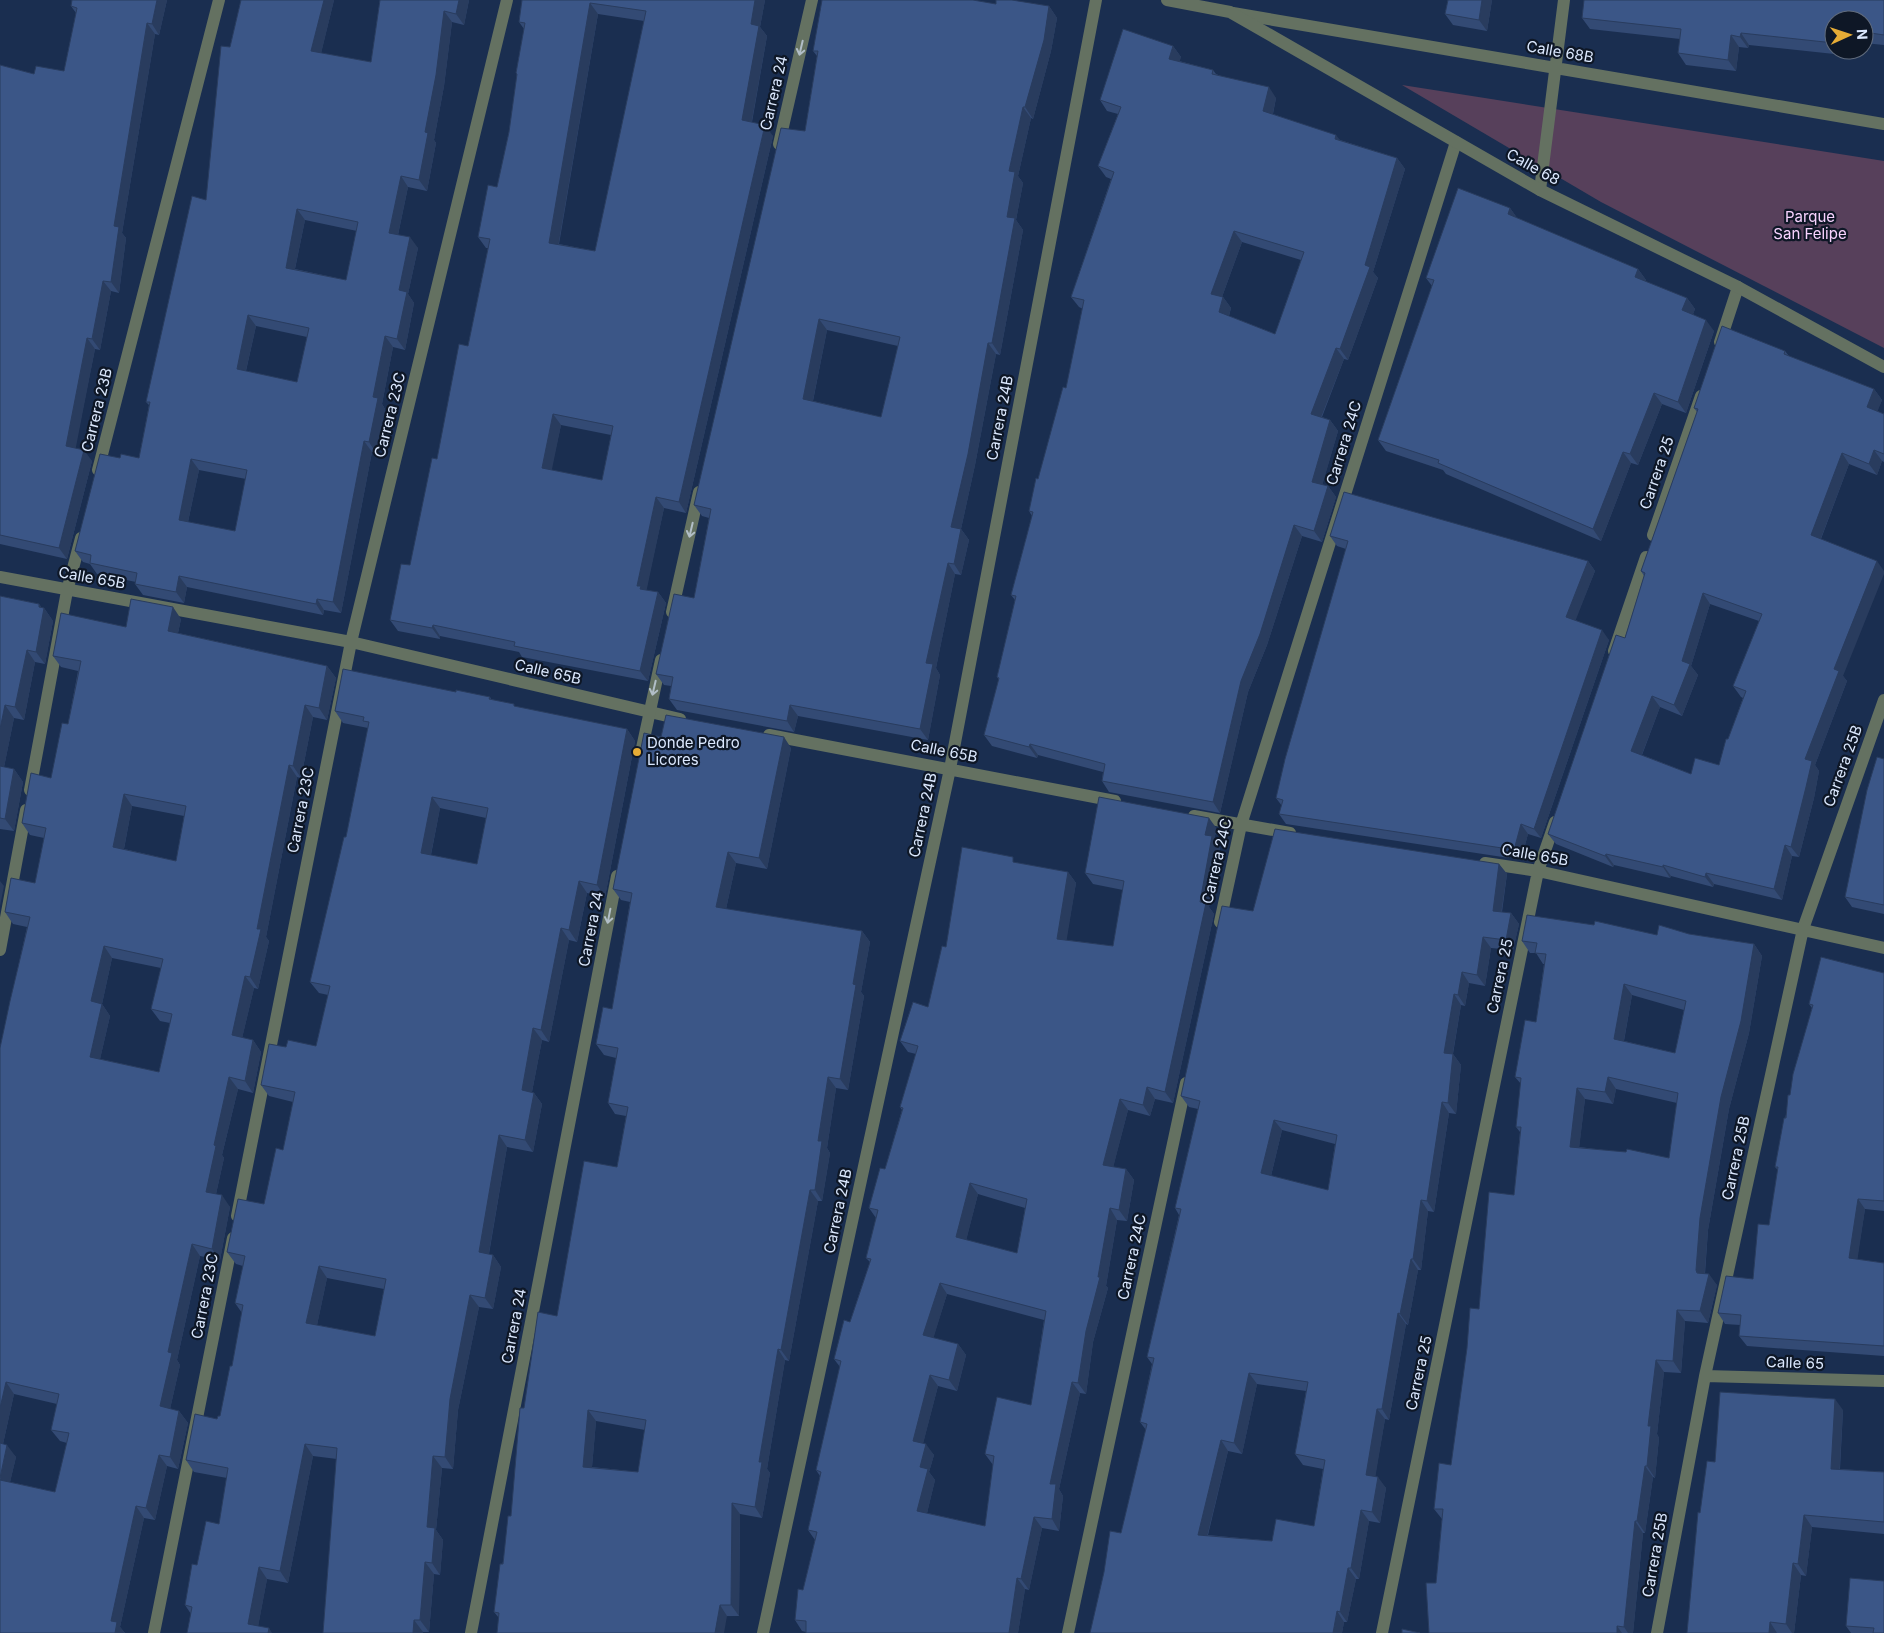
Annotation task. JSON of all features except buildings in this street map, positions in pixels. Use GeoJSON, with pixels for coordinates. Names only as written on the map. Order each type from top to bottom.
{"type":"FeatureCollection","features":[{"type":"Feature","properties":{"kind":"street","name":"Carrera 23B"},"geometry":{"type":"LineString","coordinates":[[94,484],[219,0]]}},
{"type":"Feature","properties":{"kind":"street","name":"Carrera 23C"},"geometry":{"type":"LineString","coordinates":[[154,1633],[351,642],[507,0]]}},
{"type":"Feature","properties":{"kind":"street","name":"Carrera 24"},"geometry":{"type":"LineString","coordinates":[[777,154],[812,0]]}},
{"type":"Feature","properties":{"kind":"street","name":"Carrera 24B"},"geometry":{"type":"LineString","coordinates":[[763,1633],[950,769],[1096,0]]}},
{"type":"Feature","properties":{"kind":"street","name":"Calle 68"},"geometry":{"type":"LineString","coordinates":[[1168,0],[1230,12],[1540,190],[1738,287],[1884,367]]}},
{"type":"Feature","properties":{"kind":"street"},"geometry":{"type":"LineString","coordinates":[[1540,190],[1564,0]]}},
{"type":"Feature","properties":{"kind":"street","name":"Calle 68B"},"geometry":{"type":"LineString","coordinates":[[1230,12],[1884,124]]}},
{"type":"Feature","properties":{"kind":"street","name":"Carrera 24C"},"geometry":{"type":"LineString","coordinates":[[1218,932],[1241,825],[1456,142]]}},
{"type":"Feature","properties":{"kind":"street"},"geometry":{"type":"LineString","coordinates":[[1716,353],[1738,287]]}},
{"type":"Feature","properties":{"kind":"street","name":"Carrera 25"},"geometry":{"type":"LineString","coordinates":[[1609,664],[1706,381]]}},
{"type":"Feature","properties":{"kind":"street"},"geometry":{"type":"LineString","coordinates":[[668,626],[702,482]]}},
{"type":"Feature","properties":{"kind":"street"},"geometry":{"type":"LineString","coordinates":[[0,950],[67,591],[84,523]]}},
{"type":"Feature","properties":{"kind":"street","name":"Calle 65B"},"geometry":{"type":"LineString","coordinates":[[0,577],[67,591],[351,642],[649,713],[697,722]]}},
{"type":"Feature","properties":{"kind":"street"},"geometry":{"type":"LineString","coordinates":[[639,762],[664,646]]}},
{"type":"Feature","properties":{"kind":"street","name":"Carrera 25B"},"geometry":{"type":"LineString","coordinates":[[1657,1633],[1705,1376],[1803,929],[1884,700]]}},
{"type":"Feature","properties":{"kind":"street","name":"Calle 65B"},"geometry":{"type":"LineString","coordinates":[[756,733],[1125,803]]}},
{"type":"Feature","properties":{"kind":"street","name":"Carrera 25"},"geometry":{"type":"LineString","coordinates":[[1382,1633],[1538,871],[1561,805]]}},
{"type":"Feature","properties":{"kind":"street"},"geometry":{"type":"LineString","coordinates":[[1183,814],[1298,834]]}},
{"type":"Feature","properties":{"kind":"street","name":"Carrera 24"},"geometry":{"type":"LineString","coordinates":[[471,1633],[620,860]]}},
{"type":"Feature","properties":{"kind":"street","name":"Calle 65B"},"geometry":{"type":"LineString","coordinates":[[1471,861],[1538,871],[1884,948]]}},
{"type":"Feature","properties":{"kind":"street","name":"Carrera 24C"},"geometry":{"type":"LineString","coordinates":[[1068,1633],[1189,1069]]}},
{"type":"Feature","properties":{"kind":"street","name":"Calle 65"},"geometry":{"type":"LineString","coordinates":[[1705,1376],[1884,1381]]}},
{"type":"Feature","properties":{"kind":"green space","name":"Parque San Felipe"},"geometry":{"type":"Polygon","coordinates":[[[1402,85],[1884,161],[1884,348],[1601,202],[1402,85]]]}},
{"type":"Feature","properties":{"kind":"place","name":"Donde Pedro Licores"},"geometry":{"type":"Point","coordinates":[637,752]}}]}
